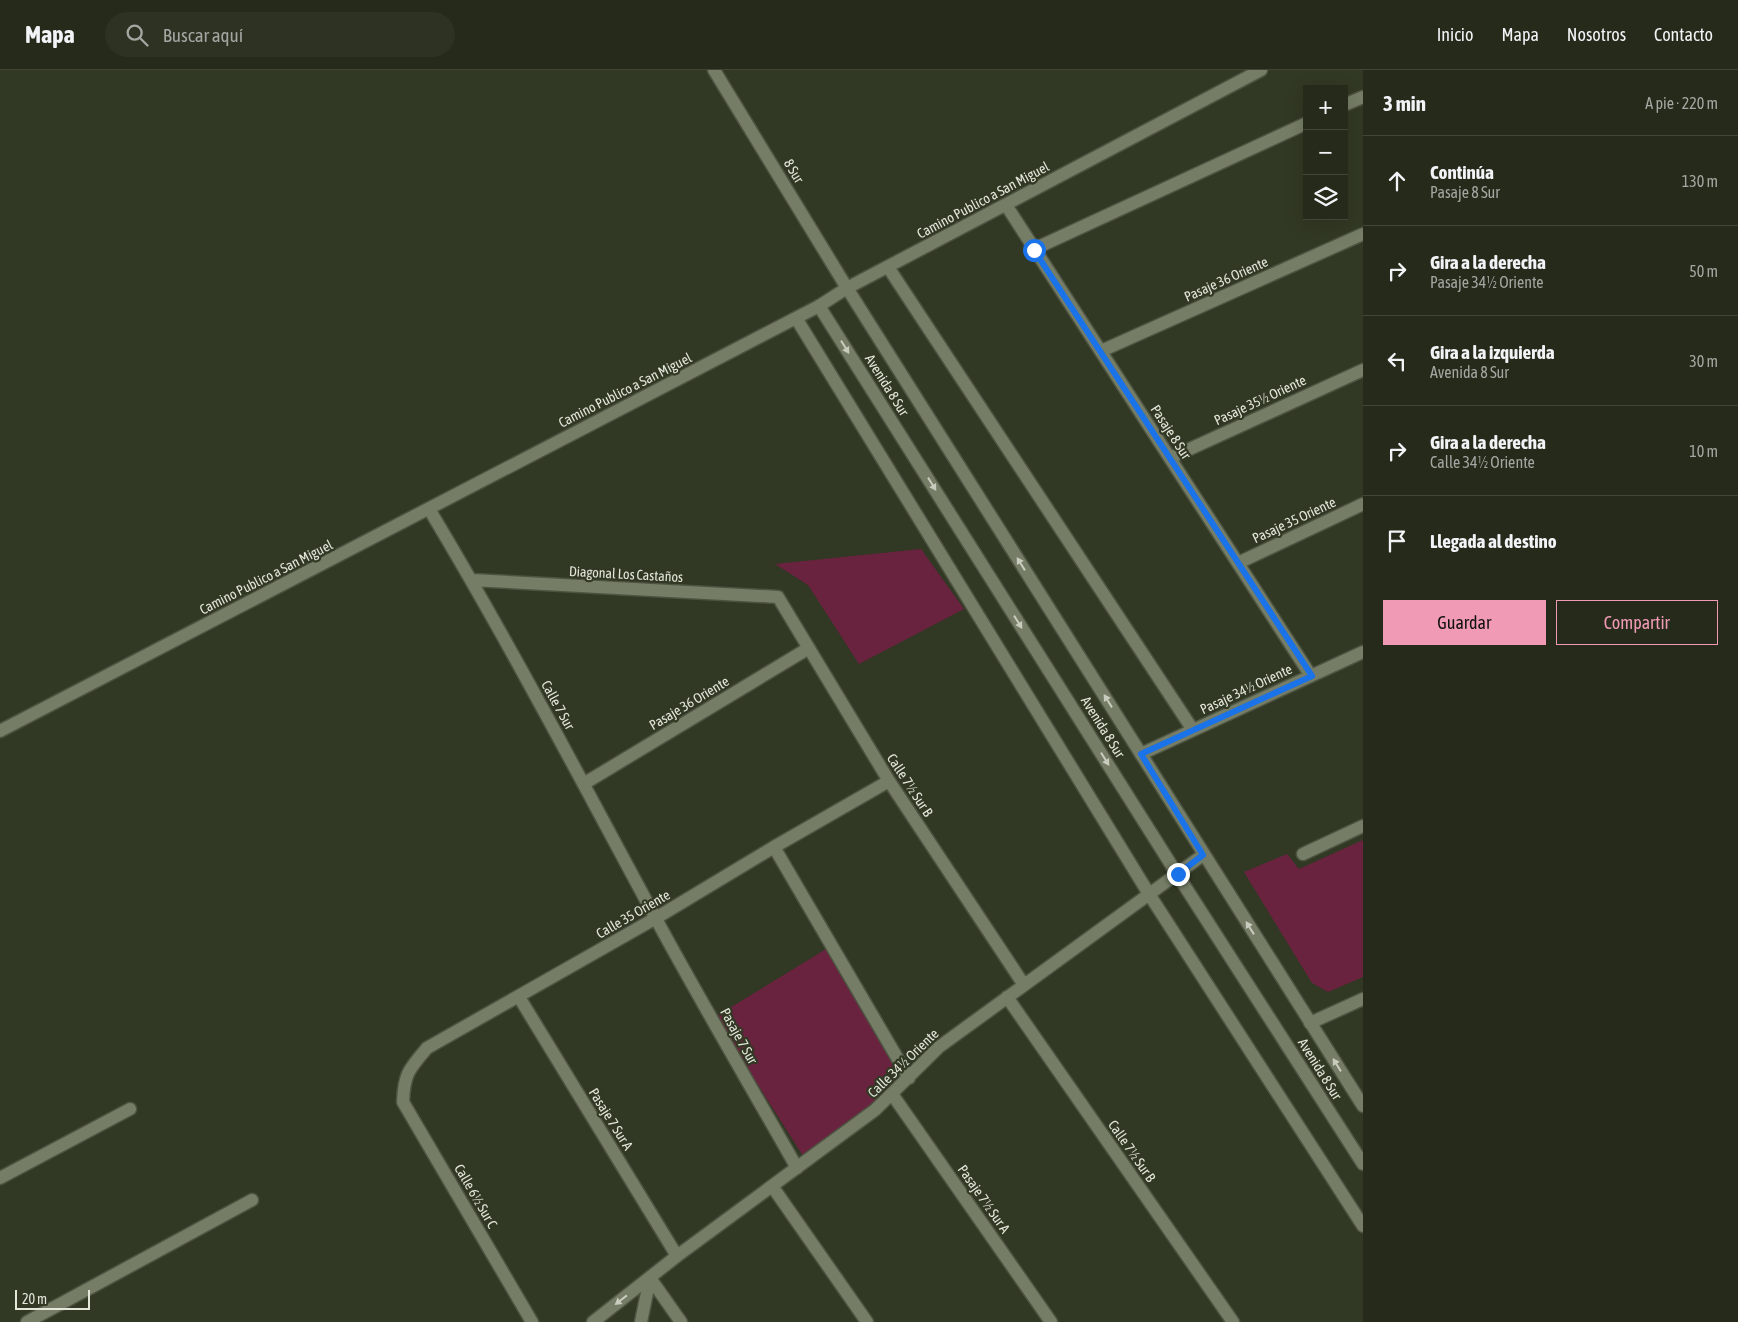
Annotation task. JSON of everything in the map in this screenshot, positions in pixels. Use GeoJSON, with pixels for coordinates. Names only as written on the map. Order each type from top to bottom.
{"type":"FeatureCollection","features":[{"type":"Feature","properties":{"kind":"street","name":"8 Sur"},"geometry":{"type":"LineString","coordinates":[[714,70],[847,288]]}},
{"type":"Feature","properties":{"kind":"street","name":"Camino Publico a San Miguel"},"geometry":{"type":"LineString","coordinates":[[0,731],[819,306],[847,288],[1261,70]]}},
{"type":"Feature","properties":{"kind":"street"},"geometry":{"type":"LineString","coordinates":[[1348,103],[1363,97]]}},
{"type":"Feature","properties":{"kind":"street"},"geometry":{"type":"LineString","coordinates":[[1034,250],[1303,125]]}},
{"type":"Feature","properties":{"kind":"street","name":"Pasaje 8 Sur"},"geometry":{"type":"LineString","coordinates":[[1006,205],[1312,676]]}},
{"type":"Feature","properties":{"kind":"street","name":"Pasaje 36 Oriente"},"geometry":{"type":"LineString","coordinates":[[1101,351],[1363,234]]}},
{"type":"Feature","properties":{"kind":"street"},"geometry":{"type":"LineString","coordinates":[[888,267],[1193,730]]}},
{"type":"Feature","properties":{"kind":"street","name":"Avenida 8 Sur"},"geometry":{"type":"LineString","coordinates":[[847,288],[1363,1106]]}},
{"type":"Feature","properties":{"kind":"street","name":"Avenida 8 Sur"},"geometry":{"type":"LineString","coordinates":[[819,306],[1363,1164]]}},
{"type":"Feature","properties":{"kind":"street"},"geometry":{"type":"LineString","coordinates":[[796,318],[1149,894],[1363,1226]]}},
{"type":"Feature","properties":{"kind":"street","name":"Pasaje 35½ Oriente"},"geometry":{"type":"LineString","coordinates":[[1170,458],[1363,370]]}},
{"type":"Feature","properties":{"kind":"street","name":"Pasaje 35 Oriente"},"geometry":{"type":"LineString","coordinates":[[1238,563],[1363,504]]}},
{"type":"Feature","properties":{"kind":"street","name":"Calle 7 Sur"},"geometry":{"type":"LineString","coordinates":[[429,509],[472,580],[585,783],[656,918]]}},
{"type":"Feature","properties":{"kind":"street","name":"Diagonal Los Castaños"},"geometry":{"type":"LineString","coordinates":[[472,580],[778,597]]}},
{"type":"Feature","properties":{"kind":"street","name":"Calle 7½ Sur B"},"geometry":{"type":"LineString","coordinates":[[778,597],[889,781],[1024,985]]}},
{"type":"Feature","properties":{"kind":"street","name":"Pasaje 36 Oriente"},"geometry":{"type":"LineString","coordinates":[[585,783],[809,648]]}},
{"type":"Feature","properties":{"kind":"street","name":"Pasaje 34½ Oriente"},"geometry":{"type":"LineString","coordinates":[[1141,754],[1363,652]]}},
{"type":"Feature","properties":{"kind":"street","name":"Calle 35 Oriente"},"geometry":{"type":"LineString","coordinates":[[404,1083],[411,1067],[427,1048],[656,918],[889,781]]}},
{"type":"Feature","properties":{"kind":"street"},"geometry":{"type":"LineString","coordinates":[[1303,854],[1363,826]]}},
{"type":"Feature","properties":{"kind":"street"},"geometry":{"type":"LineString","coordinates":[[774,847],[908,1078]]}},
{"type":"Feature","properties":{"kind":"street","name":"Calle 34½ Oriente"},"geometry":{"type":"LineString","coordinates":[[593,1322],[677,1256],[875,1110],[939,1047],[1203,855]]}},
{"type":"Feature","properties":{"kind":"street","name":"Pasaje 7 Sur"},"geometry":{"type":"LineString","coordinates":[[656,918],[797,1168]]}},
{"type":"Feature","properties":{"kind":"street","name":"Pasaje 7 Sur A"},"geometry":{"type":"LineString","coordinates":[[519,997],[677,1256]]}},
{"type":"Feature","properties":{"kind":"street","name":"Calle 7½ Sur B"},"geometry":{"type":"LineString","coordinates":[[1007,997],[1233,1322]]}},
{"type":"Feature","properties":{"kind":"street"},"geometry":{"type":"LineString","coordinates":[[1310,1023],[1363,999]]}},
{"type":"Feature","properties":{"kind":"street","name":"Calle 6½ Sur C"},"geometry":{"type":"LineString","coordinates":[[404,1083],[403,1102],[532,1322]]}},
{"type":"Feature","properties":{"kind":"street","name":"Pasaje 7½ Sur A"},"geometry":{"type":"LineString","coordinates":[[892,1094],[1050,1322]]}},
{"type":"Feature","properties":{"kind":"street"},"geometry":{"type":"LineString","coordinates":[[0,1178],[130,1109]]}},
{"type":"Feature","properties":{"kind":"street"},"geometry":{"type":"LineString","coordinates":[[772,1186],[867,1322]]}},
{"type":"Feature","properties":{"kind":"street"},"geometry":{"type":"LineString","coordinates":[[27,1322],[252,1200]]}},
{"type":"Feature","properties":{"kind":"street"},"geometry":{"type":"LineString","coordinates":[[641,1322],[650,1278]]}},
{"type":"Feature","properties":{"kind":"street"},"geometry":{"type":"LineString","coordinates":[[650,1278],[681,1322]]}},
{"type":"Feature","properties":{"kind":"shaded area"},"geometry":{"type":"Polygon","coordinates":[[[921,549],[964,609],[859,664],[808,585],[775,564],[921,549]]]}},
{"type":"Feature","properties":{"kind":"shaded area"},"geometry":{"type":"Polygon","coordinates":[[[1363,840],[1363,977],[1328,992],[1312,983],[1244,872],[1287,854],[1299,869],[1363,840]]]}},
{"type":"Feature","properties":{"kind":"shaded area"},"geometry":{"type":"Polygon","coordinates":[[[826,949],[903,1080],[805,1159],[715,1017],[826,949]]]}},
{"type":"Feature","properties":{"kind":"route"},"geometry":{"type":"LineString","coordinates":[[1034,250],[1312,676],[1141,754],[1203,855],[1178,874]]}}]}
